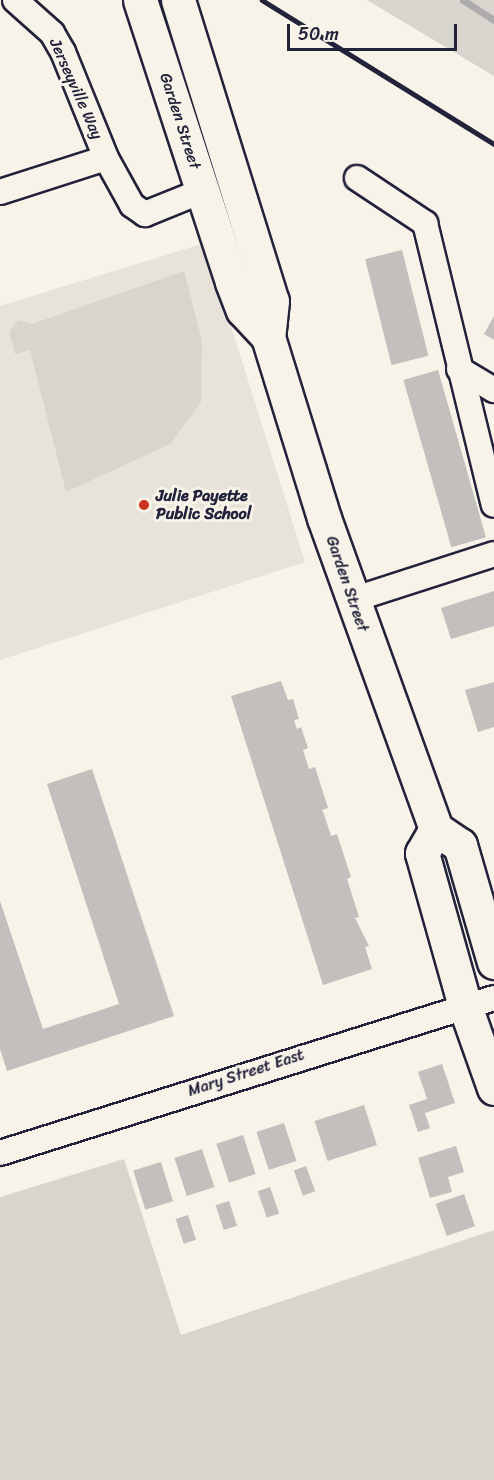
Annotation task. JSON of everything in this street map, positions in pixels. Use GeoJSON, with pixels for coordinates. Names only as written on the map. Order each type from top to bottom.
{"type":"FeatureCollection","features":[{"type":"Feature","properties":{"kind":"street","name":"Jerseyville Way"},"geometry":{"type":"LineString","coordinates":[[15,0],[51,33],[63,52],[106,158],[132,205],[145,213],[202,191]]}},
{"type":"Feature","properties":{"kind":"street","name":"Garden Street"},"geometry":{"type":"LineString","coordinates":[[140,0],[243,310],[268,337]]}},
{"type":"Feature","properties":{"kind":"street","name":"Garden Street"},"geometry":{"type":"LineString","coordinates":[[178,0],[272,301],[268,337],[352,600],[436,829]]}},
{"type":"Feature","properties":{"kind":"street","name":"Jerseyville Way"},"geometry":{"type":"LineString","coordinates":[[0,192],[106,158]]}},
{"type":"Feature","properties":{"kind":"street"},"geometry":{"type":"LineString","coordinates":[[357,178],[425,223],[494,505]]}},
{"type":"Feature","properties":{"kind":"street"},"geometry":{"type":"LineString","coordinates":[[202,191],[223,196],[248,224]]}},
{"type":"Feature","properties":{"kind":"street"},"geometry":{"type":"LineString","coordinates":[[459,369],[494,390]]}},
{"type":"Feature","properties":{"kind":"street"},"geometry":{"type":"LineString","coordinates":[[352,600],[494,554]]}},
{"type":"Feature","properties":{"kind":"street"},"geometry":{"type":"LineString","coordinates":[[494,962],[460,845],[436,829],[422,852],[480,1002],[494,1088]]}},
{"type":"Feature","properties":{"kind":"street","name":"Mary Street East"},"geometry":{"type":"LineString","coordinates":[[0,1153],[480,1002]]}},
{"type":"Feature","properties":{"kind":"shaded area"},"geometry":{"type":"Polygon","coordinates":[[[367,0],[494,0],[494,76],[367,0]]]}},
{"type":"Feature","properties":{"kind":"shaded area","name":"Julie Payette Public School"},"geometry":{"type":"Polygon","coordinates":[[[205,243],[305,562],[0,660],[0,306],[205,243]]]}},
{"type":"Feature","properties":{"kind":"shaded area"},"geometry":{"type":"Polygon","coordinates":[[[184,271],[202,341],[201,402],[170,444],[66,492],[30,350],[15,354],[9,332],[18,320],[32,324],[184,271]]]}},
{"type":"Feature","properties":{"kind":"shaded area"},"geometry":{"type":"Polygon","coordinates":[[[124,1159],[181,1335],[494,1230],[494,1480],[0,1480],[0,1197],[124,1159]]]}},
{"type":"Feature","properties":{"kind":"building"},"geometry":{"type":"Polygon","coordinates":[[[402,250],[428,356],[391,365],[365,259],[402,250]]]}},
{"type":"Feature","properties":{"kind":"building"},"geometry":{"type":"Polygon","coordinates":[[[494,316],[494,340],[484,334],[494,316]]]}},
{"type":"Feature","properties":{"kind":"building"},"geometry":{"type":"Polygon","coordinates":[[[438,370],[486,537],[451,547],[403,380],[438,370]]]}},
{"type":"Feature","properties":{"kind":"building"},"geometry":{"type":"Polygon","coordinates":[[[494,591],[494,626],[451,639],[441,608],[494,591]]]}},
{"type":"Feature","properties":{"kind":"building"},"geometry":{"type":"Polygon","coordinates":[[[281,681],[288,700],[293,699],[299,719],[294,720],[297,729],[301,727],[308,748],[303,750],[309,769],[315,767],[328,808],[322,810],[331,836],[337,834],[351,877],[347,879],[359,917],[355,918],[369,946],[365,947],[372,969],[323,985],[231,696],[281,681]]]}},
{"type":"Feature","properties":{"kind":"building"},"geometry":{"type":"Polygon","coordinates":[[[494,682],[494,727],[478,732],[465,690],[494,682]]]}},
{"type":"Feature","properties":{"kind":"building"},"geometry":{"type":"Polygon","coordinates":[[[92,769],[174,1016],[7,1071],[0,1049],[0,901],[43,1029],[119,1004],[47,784],[92,769]]]}},
{"type":"Feature","properties":{"kind":"building"},"geometry":{"type":"Polygon","coordinates":[[[442,1064],[455,1103],[425,1113],[430,1128],[418,1132],[409,1105],[427,1099],[418,1072],[442,1064]]]}},
{"type":"Feature","properties":{"kind":"building"},"geometry":{"type":"Polygon","coordinates":[[[364,1105],[377,1145],[328,1161],[315,1121],[364,1105]]]}},
{"type":"Feature","properties":{"kind":"building"},"geometry":{"type":"Polygon","coordinates":[[[284,1123],[296,1161],[269,1170],[256,1132],[284,1123]]]}},
{"type":"Feature","properties":{"kind":"building"},"geometry":{"type":"Polygon","coordinates":[[[243,1135],[256,1174],[229,1183],[216,1144],[243,1135]]]}},
{"type":"Feature","properties":{"kind":"building"},"geometry":{"type":"Polygon","coordinates":[[[456,1146],[464,1172],[448,1177],[452,1192],[430,1198],[418,1158],[456,1146]]]}},
{"type":"Feature","properties":{"kind":"building"},"geometry":{"type":"Polygon","coordinates":[[[202,1149],[214,1187],[187,1196],[174,1158],[202,1149]]]}},
{"type":"Feature","properties":{"kind":"building"},"geometry":{"type":"Polygon","coordinates":[[[161,1162],[173,1201],[145,1210],[133,1170],[161,1162]]]}},
{"type":"Feature","properties":{"kind":"building"},"geometry":{"type":"Polygon","coordinates":[[[306,1166],[315,1191],[303,1196],[294,1170],[306,1166]]]}},
{"type":"Feature","properties":{"kind":"building"},"geometry":{"type":"Polygon","coordinates":[[[270,1187],[279,1213],[267,1218],[258,1191],[270,1187]]]}},
{"type":"Feature","properties":{"kind":"building"},"geometry":{"type":"Polygon","coordinates":[[[464,1194],[475,1226],[447,1236],[436,1204],[464,1194]]]}},
{"type":"Feature","properties":{"kind":"building"},"geometry":{"type":"Polygon","coordinates":[[[229,1201],[237,1226],[224,1230],[216,1205],[229,1201]]]}},
{"type":"Feature","properties":{"kind":"building"},"geometry":{"type":"Polygon","coordinates":[[[188,1215],[196,1240],[184,1244],[176,1219],[188,1215]]]}},
{"type":"Feature","properties":{"kind":"waterway"},"geometry":{"type":"LineString","coordinates":[[463,0],[494,20]]}},
{"type":"Feature","properties":{"kind":"railway"},"geometry":{"type":"LineString","coordinates":[[262,0],[494,144]]}},
{"type":"Feature","properties":{"kind":"place","name":"Julie Payette Public School"},"geometry":{"type":"Point","coordinates":[144,505]}}]}
